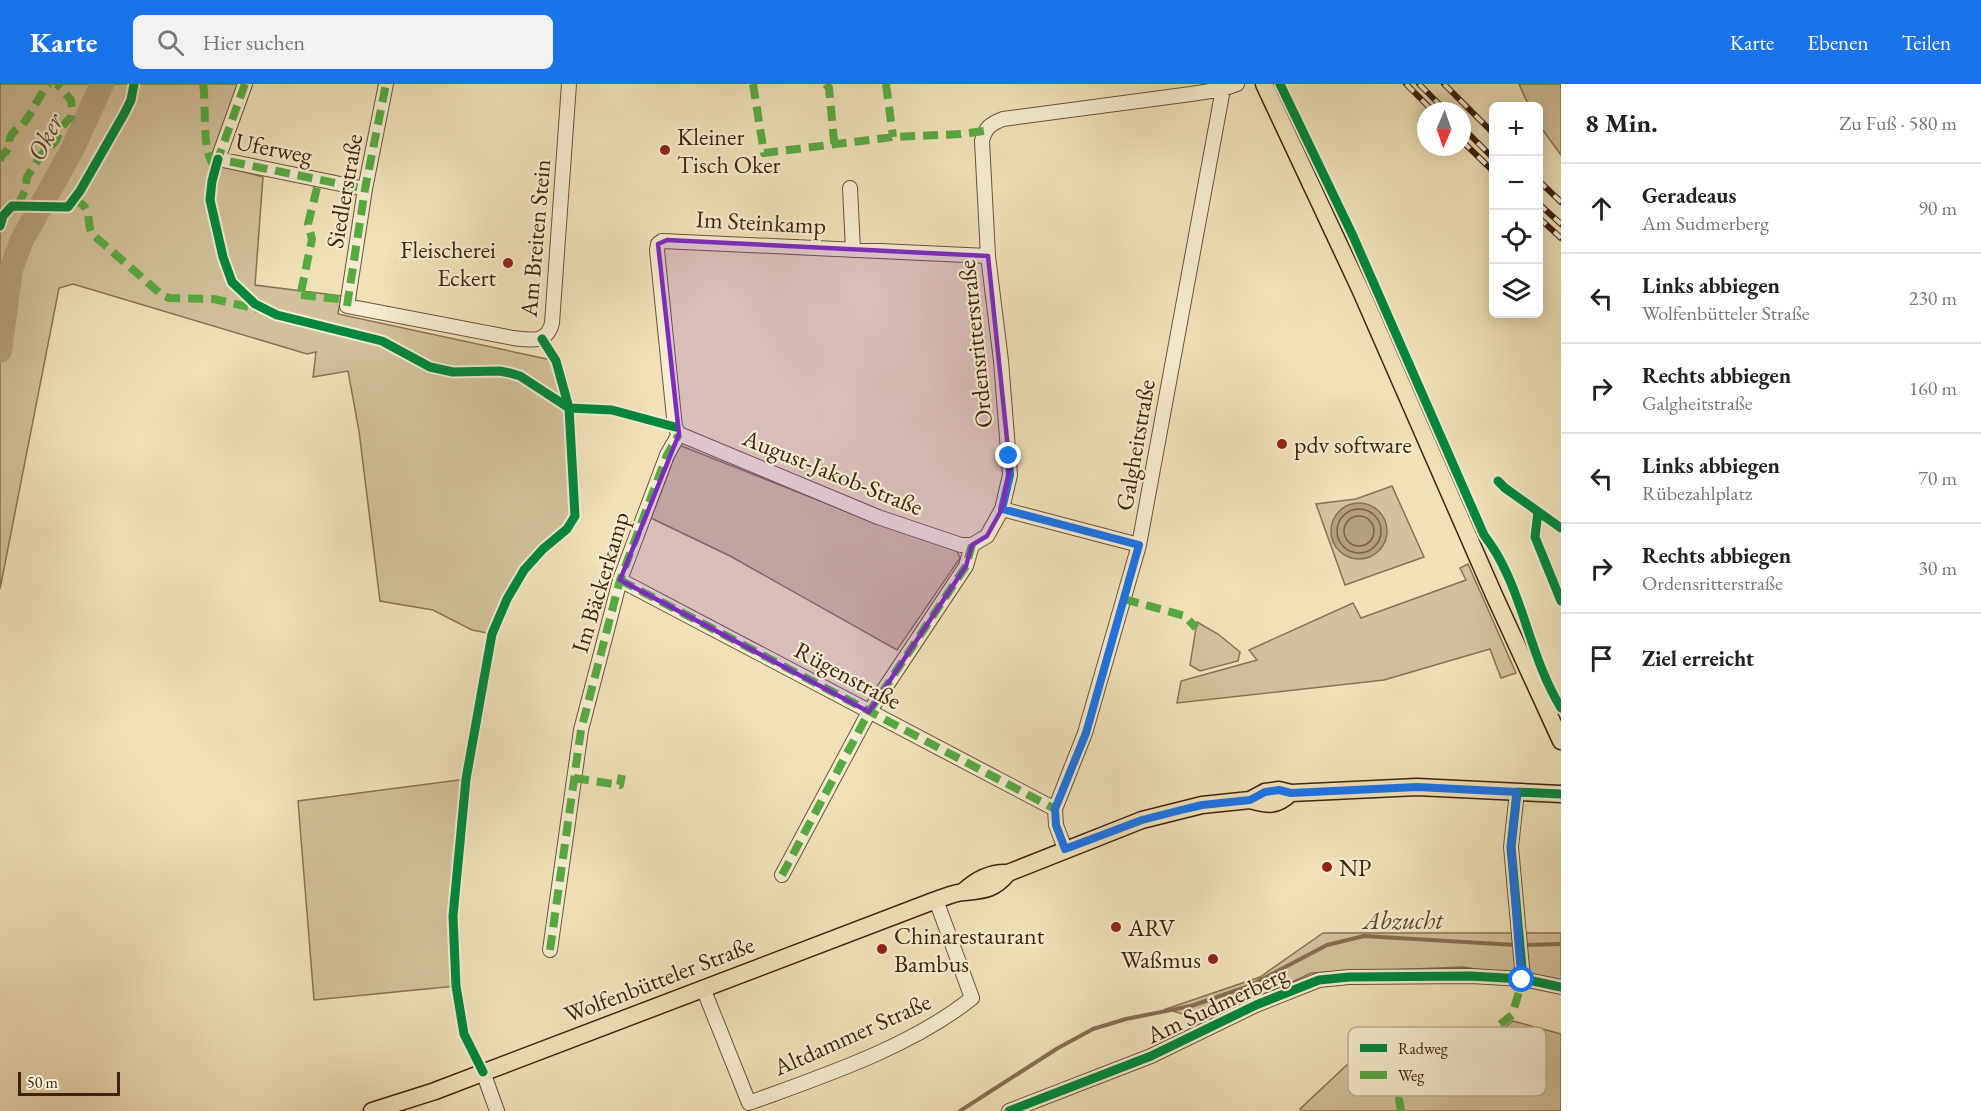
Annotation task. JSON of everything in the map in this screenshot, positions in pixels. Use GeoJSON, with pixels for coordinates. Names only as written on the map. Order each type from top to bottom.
{"type":"FeatureCollection","features":[{"type":"Feature","properties":{"kind":"main road"},"geometry":{"type":"LineString","coordinates":[[1264,84],[1360,289],[1561,741]]}},
{"type":"Feature","properties":{"kind":"main road","name":"Wolfenbütteler Straße"},"geometry":{"type":"LineString","coordinates":[[372,1111],[483,1072],[936,900],[963,892],[975,881],[989,875],[1008,873],[1142,820],[1202,805],[1250,800],[1265,792],[1279,790],[1291,793],[1417,787],[1561,794]]}},
{"type":"Feature","properties":{"kind":"street","name":"Uferweg"},"geometry":{"type":"LineString","coordinates":[[245,84],[218,159],[365,189]]}},
{"type":"Feature","properties":{"kind":"street","name":"Siedlerstraße"},"geometry":{"type":"LineString","coordinates":[[347,306],[365,189],[386,84]]}},
{"type":"Feature","properties":{"kind":"street","name":"Am Breiten Stein"},"geometry":{"type":"LineString","coordinates":[[347,306],[513,338],[542,339],[552,323],[569,84]]}},
{"type":"Feature","properties":{"kind":"street"},"geometry":{"type":"LineString","coordinates":[[1223,89],[1238,84]]}},
{"type":"Feature","properties":{"kind":"street","name":"Galgheitstraße"},"geometry":{"type":"LineString","coordinates":[[1055,809],[1086,733],[1139,545],[1223,89]]}},
{"type":"Feature","properties":{"kind":"street","name":"Ordensritterstraße"},"geometry":{"type":"LineString","coordinates":[[782,876],[869,712],[966,566],[972,545],[987,536],[1002,509],[1010,468],[1003,379],[987,256],[982,141],[984,131],[992,123],[1003,119],[1223,89]]}},
{"type":"Feature","properties":{"kind":"street","name":"Im Steinkamp"},"geometry":{"type":"LineString","coordinates":[[850,188],[853,250]]}},
{"type":"Feature","properties":{"kind":"street","name":"Im Steinkamp"},"geometry":{"type":"LineString","coordinates":[[679,434],[675,428],[657,250],[658,244],[662,241],[987,256]]}},
{"type":"Feature","properties":{"kind":"street","name":"August-Jakob-Straße"},"geometry":{"type":"LineString","coordinates":[[679,434],[878,517],[961,545],[972,545]]}},
{"type":"Feature","properties":{"kind":"street","name":"Im Bäckerkamp"},"geometry":{"type":"LineString","coordinates":[[550,950],[581,730],[620,580],[667,455],[679,434]]}},
{"type":"Feature","properties":{"kind":"street"},"geometry":{"type":"LineString","coordinates":[[1002,509],[1139,545]]}},
{"type":"Feature","properties":{"kind":"street","name":"Rügenstraße"},"geometry":{"type":"LineString","coordinates":[[620,580],[1055,809]]}},
{"type":"Feature","properties":{"kind":"street"},"geometry":{"type":"LineString","coordinates":[[1517,792],[1511,847],[1522,980]]}},
{"type":"Feature","properties":{"kind":"street"},"geometry":{"type":"LineString","coordinates":[[1055,809],[1056,825],[1065,849]]}},
{"type":"Feature","properties":{"kind":"street","name":"Altdammer Straße"},"geometry":{"type":"LineString","coordinates":[[703,988],[747,1107],[825,1076],[931,1028],[972,998],[936,900]]}},
{"type":"Feature","properties":{"kind":"street","name":"Am Sudmerberg"},"geometry":{"type":"LineString","coordinates":[[1009,1111],[1151,1056],[1256,1005],[1319,980],[1348,977],[1460,976],[1522,980],[1561,987]]}},
{"type":"Feature","properties":{"kind":"street"},"geometry":{"type":"LineString","coordinates":[[483,1072],[497,1111]]}},
{"type":"Feature","properties":{"kind":"highlighted area"},"geometry":{"type":"Polygon","coordinates":[[[667,240],[988,256],[1010,468],[1002,509],[987,536],[972,545],[966,566],[869,712],[620,580],[679,434],[658,244],[667,240]]]}},
{"type":"Feature","properties":{"kind":"shaded area"},"geometry":{"type":"Polygon","coordinates":[[[0,84],[241,84],[212,163],[263,177],[255,285],[341,296],[338,314],[556,361],[569,408],[575,516],[533,559],[507,600],[492,634],[472,630],[433,610],[380,601],[359,431],[348,371],[313,377],[316,352],[307,354],[73,284],[59,288],[0,589],[0,84]]]}},
{"type":"Feature","properties":{"kind":"shaded area"},"geometry":{"type":"Polygon","coordinates":[[[1519,84],[1561,84],[1561,155],[1543,130],[1543,102],[1527,102],[1519,84]]]}},
{"type":"Feature","properties":{"kind":"shaded area"},"geometry":{"type":"Polygon","coordinates":[[[679,445],[876,523],[950,547],[957,551],[960,558],[897,650],[730,556],[651,518],[679,445]]]}},
{"type":"Feature","properties":{"kind":"shaded area"},"geometry":{"type":"Polygon","coordinates":[[[1392,486],[1424,557],[1345,585],[1316,504],[1356,499],[1392,486]]]}},
{"type":"Feature","properties":{"kind":"shaded area"},"geometry":{"type":"Polygon","coordinates":[[[1468,564],[1516,673],[1501,678],[1490,649],[1384,680],[1177,703],[1181,681],[1257,660],[1249,650],[1353,603],[1361,618],[1466,580],[1460,568],[1468,564]]]}},
{"type":"Feature","properties":{"kind":"shaded area"},"geometry":{"type":"Polygon","coordinates":[[[1197,622],[1218,634],[1240,652],[1238,661],[1200,671],[1190,665],[1197,622]]]}},
{"type":"Feature","properties":{"kind":"shaded area"},"geometry":{"type":"Polygon","coordinates":[[[466,779],[453,916],[456,986],[314,1000],[298,801],[466,779]]]}},
{"type":"Feature","properties":{"kind":"shaded area"},"geometry":{"type":"Polygon","coordinates":[[[1323,933],[1561,933],[1561,982],[1463,967],[1311,973],[1209,1022],[1166,1009],[1260,977],[1323,933]]]}},
{"type":"Feature","properties":{"kind":"shaded area"},"geometry":{"type":"Polygon","coordinates":[[[1513,1021],[1535,1027],[1505,1027],[1513,1021]]]}},
{"type":"Feature","properties":{"kind":"shaded area"},"geometry":{"type":"Polygon","coordinates":[[[1546,1030],[1561,1034],[1561,1111],[1303,1111],[1300,1109],[1348,1064],[1348,1096],[1546,1096],[1546,1030]]]}},
{"type":"Feature","properties":{"kind":"water"},"geometry":{"type":"Polygon","coordinates":[[[1354,503],[1364,503],[1379,511],[1385,520],[1387,531],[1385,542],[1379,551],[1364,559],[1354,559],[1343,554],[1336,547],[1331,536],[1331,526],[1336,515],[1343,508],[1354,503]]]}},
{"type":"Feature","properties":{"kind":"waterway","name":"Oker"},"geometry":{"type":"LineString","coordinates":[[0,351],[11,269],[22,240],[73,148],[102,84]]}},
{"type":"Feature","properties":{"kind":"waterway","name":"Abzucht"},"geometry":{"type":"LineString","coordinates":[[960,1111],[1058,1048],[1093,1029],[1126,1019],[1191,1006],[1249,986],[1327,945],[1364,936],[1515,945]]}},
{"type":"Feature","properties":{"kind":"waterway","name":"Abzucht"},"geometry":{"type":"LineString","coordinates":[[1523,945],[1561,944]]}},
{"type":"Feature","properties":{"kind":"railway"},"geometry":{"type":"LineString","coordinates":[[1406,84],[1424,102]]}},
{"type":"Feature","properties":{"kind":"railway"},"geometry":{"type":"LineString","coordinates":[[1419,84],[1437,102]]}},
{"type":"Feature","properties":{"kind":"railway"},"geometry":{"type":"LineString","coordinates":[[1444,84],[1489,129]]}},
{"type":"Feature","properties":{"kind":"railway"},"geometry":{"type":"LineString","coordinates":[[1471,136],[1491,156]]}},
{"type":"Feature","properties":{"kind":"railway"},"geometry":{"type":"LineString","coordinates":[[1471,150],[1489,167]]}},
{"type":"Feature","properties":{"kind":"railway"},"geometry":{"type":"LineString","coordinates":[[1543,185],[1561,202]]}},
{"type":"Feature","properties":{"kind":"railway"},"geometry":{"type":"LineString","coordinates":[[1543,208],[1561,224]]}},
{"type":"Feature","properties":{"kind":"railway"},"geometry":{"type":"LineString","coordinates":[[1543,222],[1561,238]]}},
{"type":"Feature","properties":{"kind":"marked path"},"geometry":{"type":"LineString","coordinates":[[0,161],[1,156],[10,146],[12,134],[27,119],[49,84]]}},
{"type":"Feature","properties":{"kind":"marked path"},"geometry":{"type":"LineString","coordinates":[[18,205],[25,191],[27,177],[41,155],[55,142],[64,124],[71,117],[71,100],[57,84]]}},
{"type":"Feature","properties":{"kind":"marked path"},"geometry":{"type":"LineString","coordinates":[[203,84],[206,140],[211,161],[216,167]]}},
{"type":"Feature","properties":{"kind":"marked path"},"geometry":{"type":"LineString","coordinates":[[245,84],[218,159],[365,189]]}},
{"type":"Feature","properties":{"kind":"marked path"},"geometry":{"type":"LineString","coordinates":[[347,306],[365,189],[386,84]]}},
{"type":"Feature","properties":{"kind":"marked path"},"geometry":{"type":"LineString","coordinates":[[753,84],[764,153],[893,137],[984,131]]}},
{"type":"Feature","properties":{"kind":"marked path"},"geometry":{"type":"LineString","coordinates":[[826,84],[829,88],[835,151]]}},
{"type":"Feature","properties":{"kind":"marked path"},"geometry":{"type":"LineString","coordinates":[[886,84],[893,137]]}},
{"type":"Feature","properties":{"kind":"marked path"},"geometry":{"type":"LineString","coordinates":[[301,292],[312,239],[308,224],[319,180]]}},
{"type":"Feature","properties":{"kind":"marked path"},"geometry":{"type":"LineString","coordinates":[[74,200],[86,209],[91,233],[162,295],[169,298],[214,299],[257,309]]}},
{"type":"Feature","properties":{"kind":"marked path"},"geometry":{"type":"LineString","coordinates":[[301,295],[348,300]]}},
{"type":"Feature","properties":{"kind":"marked path"},"geometry":{"type":"LineString","coordinates":[[550,950],[581,730],[620,580],[667,455],[679,434]]}},
{"type":"Feature","properties":{"kind":"marked path"},"geometry":{"type":"LineString","coordinates":[[782,875],[869,712],[966,566],[972,545]]}},
{"type":"Feature","properties":{"kind":"marked path"},"geometry":{"type":"LineString","coordinates":[[620,580],[1055,809]]}},
{"type":"Feature","properties":{"kind":"marked path"},"geometry":{"type":"LineString","coordinates":[[1124,599],[1185,616],[1196,628]]}},
{"type":"Feature","properties":{"kind":"marked path"},"geometry":{"type":"LineString","coordinates":[[574,778],[620,785],[622,775]]}},
{"type":"Feature","properties":{"kind":"marked path"},"geometry":{"type":"LineString","coordinates":[[1497,1027],[1512,1015],[1523,979]]}},
{"type":"Feature","properties":{"kind":"marked path"},"geometry":{"type":"LineString","coordinates":[[1401,1111],[1399,1099],[1403,1096]]}},
{"type":"Feature","properties":{"kind":"cycle path"},"geometry":{"type":"LineString","coordinates":[[0,226],[3,216],[12,206],[68,207],[80,191],[124,114],[131,100],[134,84]]}},
{"type":"Feature","properties":{"kind":"cycle path"},"geometry":{"type":"LineString","coordinates":[[1280,84],[1353,236],[1484,535],[1508,576],[1535,652],[1561,708]]}},
{"type":"Feature","properties":{"kind":"cycle path"},"geometry":{"type":"LineString","coordinates":[[218,159],[210,200],[223,257],[232,282],[255,304],[277,315],[382,341],[430,367],[453,372],[500,371],[520,376],[569,408],[612,410],[675,427]]}},
{"type":"Feature","properties":{"kind":"cycle path"},"geometry":{"type":"LineString","coordinates":[[483,1072],[464,1034],[456,986],[453,916],[466,779],[492,634],[507,599],[524,570],[543,549],[567,529],[575,516],[569,408],[556,361],[542,339]]}},
{"type":"Feature","properties":{"kind":"cycle path"},"geometry":{"type":"LineString","coordinates":[[1498,481],[1561,528]]}},
{"type":"Feature","properties":{"kind":"cycle path"},"geometry":{"type":"LineString","coordinates":[[1538,512],[1535,537],[1561,601]]}},
{"type":"Feature","properties":{"kind":"cycle path"},"geometry":{"type":"LineString","coordinates":[[1561,794],[1517,792],[1511,847],[1523,979],[1561,987]]}},
{"type":"Feature","properties":{"kind":"cycle path"},"geometry":{"type":"LineString","coordinates":[[1009,1111],[1151,1056],[1256,1005],[1319,980],[1349,977],[1471,976],[1523,979]]}},
{"type":"Feature","properties":{"kind":"place","name":"Kleiner Tisch Oker"},"geometry":{"type":"Point","coordinates":[665,150]}},
{"type":"Feature","properties":{"kind":"place","name":"Fleischerei Eckert"},"geometry":{"type":"Point","coordinates":[508,263]}},
{"type":"Feature","properties":{"kind":"place","name":"pdv software"},"geometry":{"type":"Point","coordinates":[1282,444]}},
{"type":"Feature","properties":{"kind":"place","name":"NP"},"geometry":{"type":"Point","coordinates":[1327,867]}},
{"type":"Feature","properties":{"kind":"place","name":"ARV"},"geometry":{"type":"Point","coordinates":[1116,927]}},
{"type":"Feature","properties":{"kind":"place","name":"Chinarestaurant Bambus"},"geometry":{"type":"Point","coordinates":[882,949]}},
{"type":"Feature","properties":{"kind":"place","name":"Waßmus"},"geometry":{"type":"Point","coordinates":[1213,959]}},
{"type":"Feature","properties":{"kind":"route"},"geometry":{"type":"LineString","coordinates":[[1009,456],[1010,475],[1002,509],[1139,545],[1086,733],[1055,809],[1056,825],[1065,849],[1142,820],[1202,805],[1250,800],[1265,792],[1279,790],[1291,793],[1417,787],[1517,792],[1511,847],[1522,980]]}}]}
